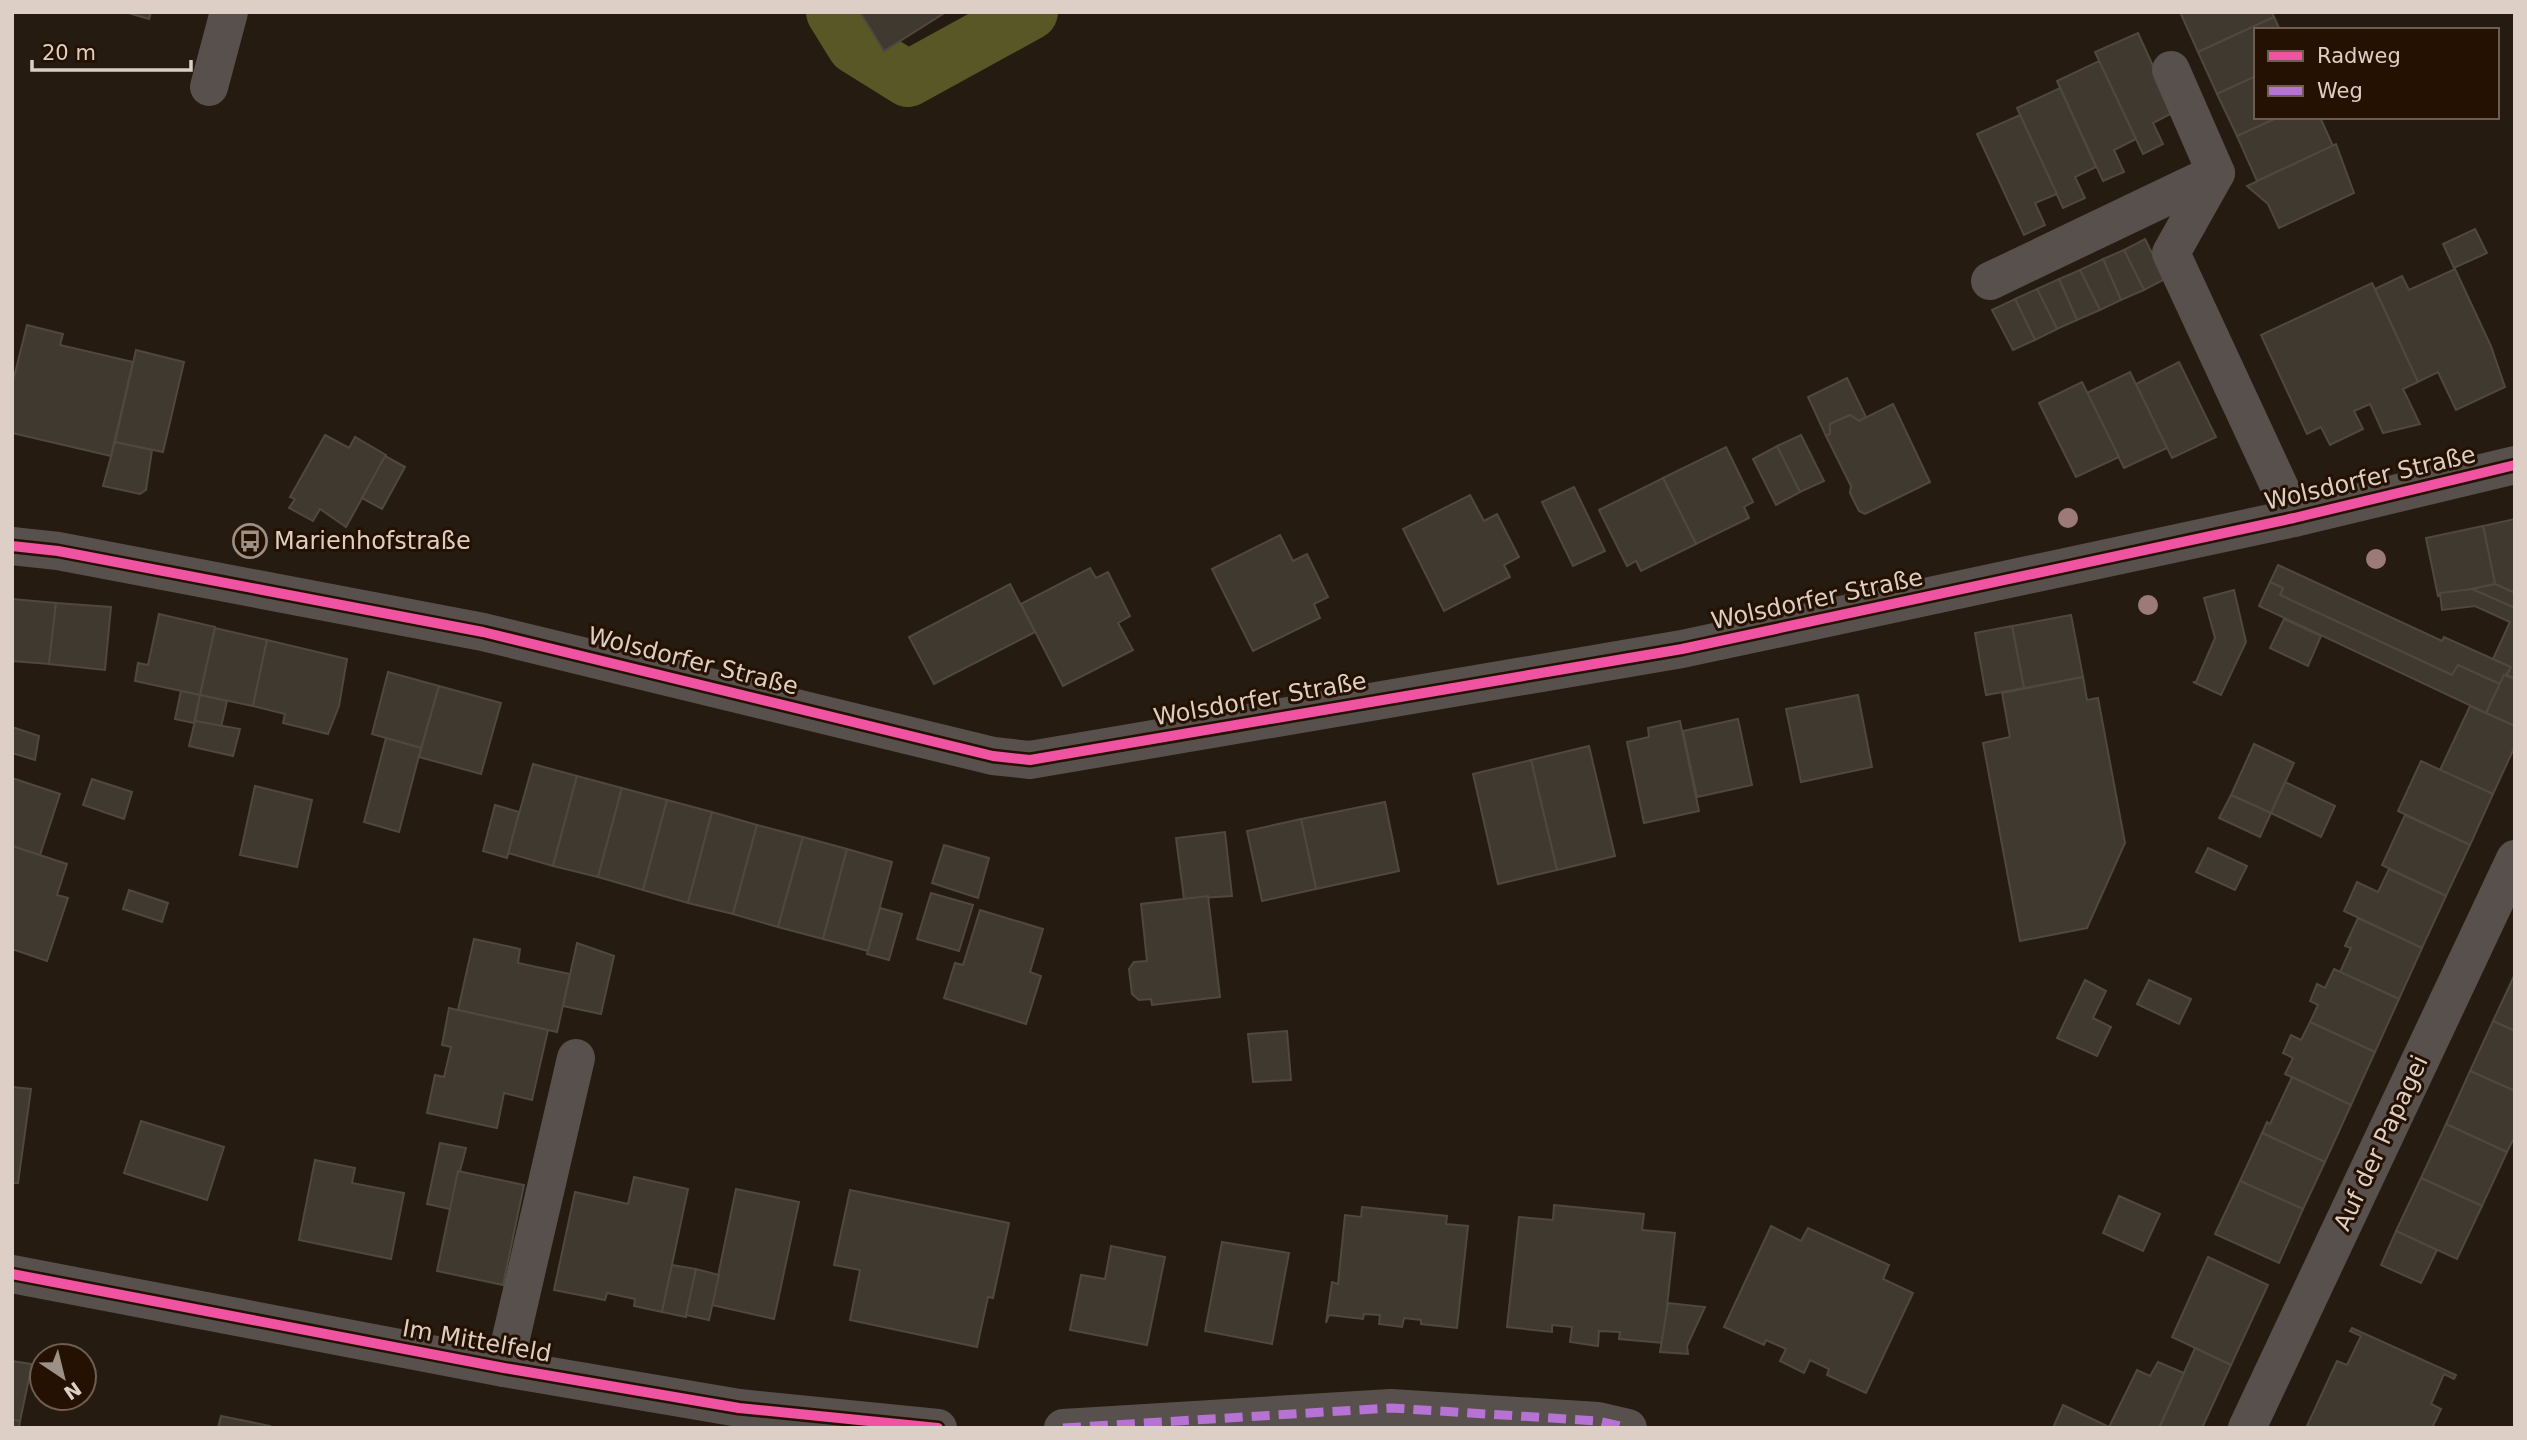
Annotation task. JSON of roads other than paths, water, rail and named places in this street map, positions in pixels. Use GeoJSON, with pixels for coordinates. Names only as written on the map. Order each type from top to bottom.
{"type":"FeatureCollection","features":[{"type":"Feature","properties":{"kind":"street"},"geometry":{"type":"LineString","coordinates":[[209,87],[229,12]]}},
{"type":"Feature","properties":{"kind":"street"},"geometry":{"type":"LineString","coordinates":[[2171,70],[2216,173]]}},
{"type":"Feature","properties":{"kind":"street"},"geometry":{"type":"LineString","coordinates":[[1990,281],[2216,173]]}},
{"type":"Feature","properties":{"kind":"street"},"geometry":{"type":"LineString","coordinates":[[2216,173],[2171,253],[2294,518]]}},
{"type":"Feature","properties":{"kind":"street","name":"Wolsdorfer Straße"},"geometry":{"type":"LineString","coordinates":[[12,546],[58,551],[483,632],[979,752],[1030,760],[1682,649],[2294,518],[2515,465]]}},
{"type":"Feature","properties":{"kind":"street","name":"Auf der Papagei"},"geometry":{"type":"LineString","coordinates":[[2247,1428],[2515,859]]}},
{"type":"Feature","properties":{"kind":"street","name":"Im Mittelfeld"},"geometry":{"type":"LineString","coordinates":[[504,1368],[576,1058]]}},
{"type":"Feature","properties":{"kind":"street","name":"Im Mittelfeld"},"geometry":{"type":"LineString","coordinates":[[12,1274],[504,1368],[738,1418],[938,1428]]}},
{"type":"Feature","properties":{"kind":"street"},"geometry":{"type":"LineString","coordinates":[[1063,1428],[1391,1408],[1598,1421],[1628,1428]]}},
{"type":"Feature","properties":{"kind":"waterway"},"geometry":{"type":"LineString","coordinates":[[834,12],[855,46],[908,79],[1030,12]]}},
{"type":"Feature","properties":{"kind":"place","name":"Marienhofstraße"},"geometry":{"type":"Point","coordinates":[250,541]}}]}
